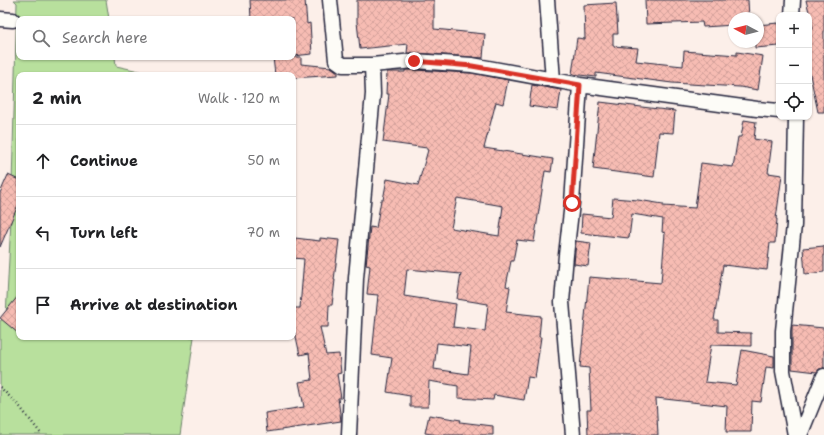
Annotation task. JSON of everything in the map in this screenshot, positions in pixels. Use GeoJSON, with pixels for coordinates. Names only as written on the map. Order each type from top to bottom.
{"type":"FeatureCollection","features":[{"type":"Feature","properties":{"kind":"street"},"geometry":{"type":"LineString","coordinates":[[330,0],[336,60],[343,65],[414,61],[472,66],[580,85],[776,111]]}},
{"type":"Feature","properties":{"kind":"street"},"geometry":{"type":"LineString","coordinates":[[547,0],[553,80]]}},
{"type":"Feature","properties":{"kind":"street"},"geometry":{"type":"LineString","coordinates":[[792,12],[793,0]]}},
{"type":"Feature","properties":{"kind":"street"},"geometry":{"type":"LineString","coordinates":[[349,435],[356,278],[373,94],[372,64]]}},
{"type":"Feature","properties":{"kind":"street"},"geometry":{"type":"LineString","coordinates":[[573,435],[562,302],[572,203],[580,85]]}},
{"type":"Feature","properties":{"kind":"street"},"geometry":{"type":"LineString","coordinates":[[795,435],[783,371],[783,331],[794,225],[796,120]]}},
{"type":"Feature","properties":{"kind":"street"},"geometry":{"type":"LineString","coordinates":[[800,435],[824,376]]}},
{"type":"Feature","properties":{"kind":"path"},"geometry":{"type":"LineString","coordinates":[[0,387],[20,407],[42,435]]}},
{"type":"Feature","properties":{"kind":"green space"},"geometry":{"type":"Polygon","coordinates":[[[14,0],[106,0],[109,16],[17,16],[17,3],[14,0]]]}},
{"type":"Feature","properties":{"kind":"green space"},"geometry":{"type":"Polygon","coordinates":[[[16,39],[16,60],[115,60],[116,66],[144,72],[16,72],[16,340],[194,340],[180,435],[0,435],[0,321],[6,317],[11,220],[16,39]]]}},
{"type":"Feature","properties":{"kind":"building"},"geometry":{"type":"Polygon","coordinates":[[[250,0],[305,0],[307,24],[310,23],[312,54],[296,56],[296,16],[251,16],[250,0]]]}},
{"type":"Feature","properties":{"kind":"building"},"geometry":{"type":"Polygon","coordinates":[[[357,0],[434,0],[434,29],[485,34],[483,58],[407,53],[408,44],[360,49],[357,22],[357,0]]]}},
{"type":"Feature","properties":{"kind":"building"},"geometry":{"type":"Polygon","coordinates":[[[645,0],[748,0],[749,12],[728,12],[728,25],[703,27],[702,22],[646,24],[645,0]]]}},
{"type":"Feature","properties":{"kind":"building"},"geometry":{"type":"Polygon","coordinates":[[[806,0],[824,0],[824,112],[818,112],[812,84],[813,28],[812,12],[809,12],[806,0]]]}},
{"type":"Feature","properties":{"kind":"building"},"geometry":{"type":"Polygon","coordinates":[[[616,3],[618,34],[613,34],[613,46],[638,48],[636,61],[683,66],[684,51],[737,55],[737,52],[763,56],[758,90],[740,87],[672,83],[596,73],[596,77],[572,74],[577,38],[585,39],[584,5],[616,3]]]}},
{"type":"Feature","properties":{"kind":"building"},"geometry":{"type":"Polygon","coordinates":[[[776,23],[776,46],[764,47],[764,24],[776,23]]]}},
{"type":"Feature","properties":{"kind":"building"},"geometry":{"type":"Polygon","coordinates":[[[296,57],[301,57],[301,64],[331,67],[338,72],[338,75],[296,78],[296,72],[275,72],[273,60],[296,60],[296,57]]]}},
{"type":"Feature","properties":{"kind":"building"},"geometry":{"type":"Polygon","coordinates":[[[405,70],[414,70],[471,73],[508,80],[503,104],[496,102],[484,148],[553,159],[551,172],[545,171],[534,242],[517,240],[506,286],[510,287],[506,312],[541,316],[539,337],[541,337],[535,378],[528,377],[524,400],[494,395],[493,400],[458,398],[458,386],[429,381],[428,407],[410,407],[410,396],[387,392],[392,358],[372,355],[378,295],[367,294],[370,266],[366,265],[370,227],[376,228],[381,200],[383,200],[387,179],[418,185],[428,150],[427,148],[383,142],[389,94],[386,94],[387,72],[405,72],[405,70]],[[457,198],[451,228],[499,236],[503,206],[457,198]],[[407,269],[404,296],[456,304],[453,327],[485,331],[488,304],[457,299],[461,274],[407,269]],[[437,343],[434,369],[468,374],[471,347],[437,343]]]}},
{"type":"Feature","properties":{"kind":"building"},"geometry":{"type":"Polygon","coordinates":[[[532,85],[561,90],[558,110],[529,106],[532,85]]]}},
{"type":"Feature","properties":{"kind":"building"},"geometry":{"type":"Polygon","coordinates":[[[600,102],[675,111],[673,133],[659,132],[654,177],[593,169],[600,102]]]}},
{"type":"Feature","properties":{"kind":"building"},"geometry":{"type":"Polygon","coordinates":[[[744,120],[756,122],[754,139],[772,142],[768,173],[782,175],[776,219],[775,243],[770,243],[767,270],[723,265],[714,320],[718,320],[718,332],[751,333],[751,346],[711,345],[705,382],[736,385],[742,350],[774,356],[774,368],[766,367],[761,402],[752,401],[751,432],[726,432],[727,406],[656,398],[658,435],[588,435],[587,410],[591,410],[589,368],[580,367],[589,277],[661,283],[665,233],[662,232],[663,219],[632,214],[629,238],[581,233],[582,214],[611,217],[613,198],[663,204],[663,206],[695,208],[701,163],[733,167],[738,137],[741,137],[744,120]]]}},
{"type":"Feature","properties":{"kind":"building"},"geometry":{"type":"Polygon","coordinates":[[[8,175],[16,179],[16,210],[0,247],[0,193],[8,175]]]}},
{"type":"Feature","properties":{"kind":"building"},"geometry":{"type":"Polygon","coordinates":[[[296,238],[320,241],[320,238],[339,240],[332,305],[329,305],[328,327],[320,327],[326,355],[339,354],[341,373],[337,374],[341,398],[338,398],[341,421],[267,432],[265,413],[304,407],[299,382],[312,380],[309,353],[300,355],[296,337],[296,308],[300,308],[304,259],[296,258],[296,238]]]}},
{"type":"Feature","properties":{"kind":"building"},"geometry":{"type":"Polygon","coordinates":[[[576,241],[591,243],[588,266],[574,264],[576,241]]]}},
{"type":"Feature","properties":{"kind":"building"},"geometry":{"type":"Polygon","coordinates":[[[824,246],[824,272],[805,274],[803,248],[824,246]]]}},
{"type":"Feature","properties":{"kind":"building"},"geometry":{"type":"Polygon","coordinates":[[[16,299],[16,331],[0,318],[16,299]]]}},
{"type":"Feature","properties":{"kind":"building"},"geometry":{"type":"Polygon","coordinates":[[[792,325],[824,328],[824,368],[819,369],[817,372],[792,369],[792,325]]]}},
{"type":"Feature","properties":{"kind":"building"},"geometry":{"type":"Polygon","coordinates":[[[429,415],[461,420],[460,422],[493,426],[493,435],[438,435],[425,433],[429,415]]]}},
{"type":"Feature","properties":{"kind":"route"},"geometry":{"type":"LineString","coordinates":[[414,61],[472,66],[580,85],[572,203]]}}]}
